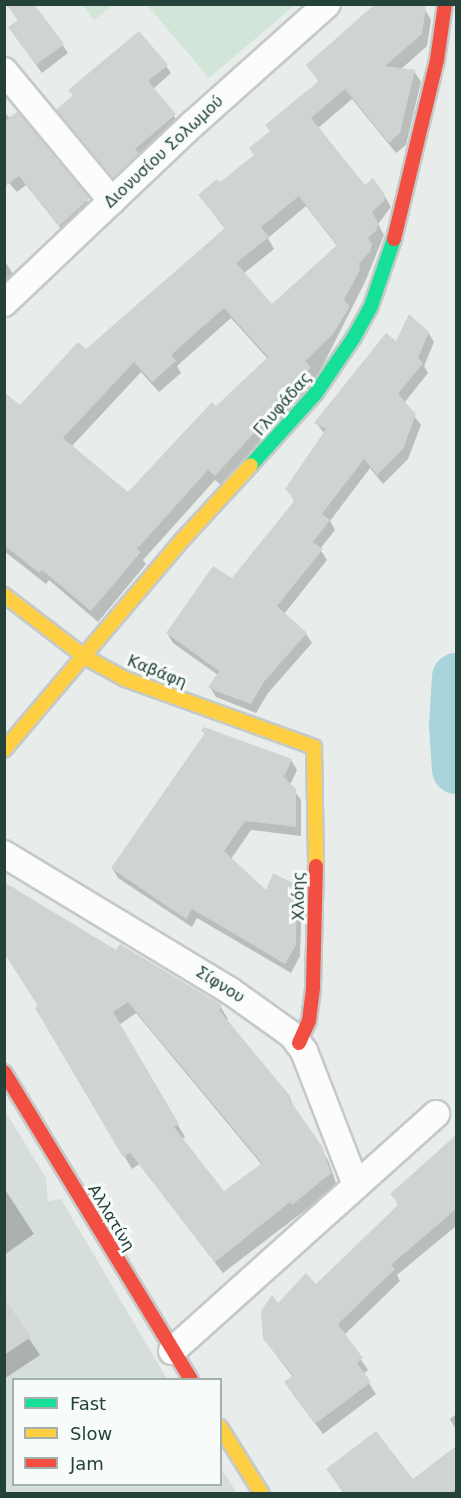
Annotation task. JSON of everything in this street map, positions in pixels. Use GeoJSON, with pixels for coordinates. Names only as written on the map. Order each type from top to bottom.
{"type":"FeatureCollection","features":[{"type":"Feature","properties":{"kind":"street","name":"Διονυσίου Σολωμού"},"geometry":{"type":"LineString","coordinates":[[4,303],[201,116],[327,4]]}},
{"type":"Feature","properties":{"kind":"street","name":"Γλυφάδας"},"geometry":{"type":"LineString","coordinates":[[4,750],[86,657],[183,539],[316,393],[372,306],[394,238],[437,60],[446,4]]}},
{"type":"Feature","properties":{"kind":"street"},"geometry":{"type":"LineString","coordinates":[[4,71],[112,201]]}},
{"type":"Feature","properties":{"kind":"street","name":"Καβάφη"},"geometry":{"type":"LineString","coordinates":[[4,595],[86,657],[142,686],[314,747]]}},
{"type":"Feature","properties":{"kind":"street","name":"Χλόης"},"geometry":{"type":"LineString","coordinates":[[299,1043],[309,1021],[313,986],[316,898],[314,747]]}},
{"type":"Feature","properties":{"kind":"street","name":"Σίφνου"},"geometry":{"type":"LineString","coordinates":[[4,854],[229,990],[275,1021],[299,1043],[356,1185]]}},
{"type":"Feature","properties":{"kind":"street","name":"Αλλατίνη"},"geometry":{"type":"LineString","coordinates":[[4,1072],[189,1378]]}},
{"type":"Feature","properties":{"kind":"street"},"geometry":{"type":"LineString","coordinates":[[172,1351],[436,1114]]}},
{"type":"Feature","properties":{"kind":"street"},"geometry":{"type":"LineString","coordinates":[[222,1430],[262,1494]]}},
{"type":"Feature","properties":{"kind":"shaded area"},"geometry":{"type":"Polygon","coordinates":[[[4,1109],[46,1178],[48,1201],[61,1199],[166,1378],[12,1378],[12,1486],[222,1486],[222,1470],[237,1493],[5,1493],[4,1109]]]}},
{"type":"Feature","properties":{"kind":"green space"},"geometry":{"type":"Polygon","coordinates":[[[82,5],[113,5],[94,20],[82,5]]]}},
{"type":"Feature","properties":{"kind":"green space"},"geometry":{"type":"Polygon","coordinates":[[[147,5],[295,5],[209,78],[147,5]]]}},
{"type":"Feature","properties":{"kind":"building"},"geometry":{"type":"Polygon","coordinates":[[[6,4],[34,4],[64,44],[36,65],[8,27],[18,20],[6,4]]]}},
{"type":"Feature","properties":{"kind":"building"},"geometry":{"type":"Polygon","coordinates":[[[375,4],[423,4],[426,8],[422,34],[385,66],[415,70],[400,133],[389,143],[345,89],[311,118],[365,185],[373,178],[385,195],[384,201],[372,212],[378,223],[377,230],[368,238],[372,244],[370,252],[359,263],[360,270],[344,300],[350,306],[333,334],[305,361],[311,367],[301,381],[215,476],[208,470],[137,549],[141,552],[91,611],[42,570],[39,573],[4,545],[4,392],[20,405],[78,342],[86,349],[225,228],[198,195],[217,179],[220,182],[254,155],[249,148],[270,131],[265,125],[319,81],[306,65],[375,4]],[[299,196],[261,227],[269,237],[236,263],[272,304],[337,245],[299,196]],[[224,308],[171,355],[176,361],[152,382],[134,362],[63,438],[128,492],[212,402],[216,406],[268,357],[224,308]]]}},
{"type":"Feature","properties":{"kind":"building"},"geometry":{"type":"Polygon","coordinates":[[[139,31],[168,65],[148,81],[176,114],[135,149],[139,154],[113,179],[56,110],[73,95],[68,90],[139,31]]]}},
{"type":"Feature","properties":{"kind":"building"},"geometry":{"type":"Polygon","coordinates":[[[18,111],[90,198],[59,226],[19,176],[4,187],[4,122],[18,111]]]}},
{"type":"Feature","properties":{"kind":"building"},"geometry":{"type":"Polygon","coordinates":[[[409,314],[429,332],[418,358],[423,363],[398,394],[416,414],[403,449],[377,475],[364,459],[322,514],[330,520],[313,542],[323,549],[277,606],[307,633],[263,683],[251,704],[208,687],[219,671],[166,633],[213,566],[232,578],[295,500],[285,489],[326,429],[314,423],[386,333],[396,341],[409,314]]]}},
{"type":"Feature","properties":{"kind":"building"},"geometry":{"type":"Polygon","coordinates":[[[204,727],[292,759],[284,777],[296,789],[296,827],[245,821],[224,851],[266,890],[273,873],[297,885],[296,945],[285,964],[192,909],[186,919],[111,868],[205,733],[201,731],[204,727]]]}},
{"type":"Feature","properties":{"kind":"building"},"geometry":{"type":"Polygon","coordinates":[[[4,882],[116,950],[120,944],[222,1005],[219,1010],[291,1097],[289,1099],[322,1146],[331,1173],[292,1205],[290,1202],[215,1262],[130,1153],[123,1157],[35,1008],[38,1006],[4,953],[4,882]],[[128,1002],[113,1012],[179,1124],[174,1127],[224,1191],[262,1163],[128,1002]]]}},
{"type":"Feature","properties":{"kind":"building"},"geometry":{"type":"Polygon","coordinates":[[[456,1135],[456,1209],[391,1265],[395,1269],[338,1324],[363,1358],[357,1363],[371,1382],[315,1424],[284,1382],[293,1375],[263,1339],[261,1311],[272,1295],[278,1303],[306,1273],[316,1284],[399,1204],[390,1194],[456,1135]]]}},
{"type":"Feature","properties":{"kind":"building"},"geometry":{"type":"Polygon","coordinates":[[[4,1298],[31,1337],[4,1355],[4,1298]]]}},
{"type":"Feature","properties":{"kind":"building"},"geometry":{"type":"Polygon","coordinates":[[[376,1431],[413,1479],[456,1446],[456,1488],[449,1494],[345,1494],[326,1469],[376,1431]]]}},
{"type":"Feature","properties":{"kind":"waterway"},"geometry":{"type":"LineString","coordinates":[[456,677],[453,726],[456,770]]}},
{"type":"Feature","properties":{"kind":"traffic: fast"},"geometry":{"type":"LineString","coordinates":[[251,465],[316,393],[354,337],[371,306],[394,239]]}},
{"type":"Feature","properties":{"kind":"traffic: slow"},"geometry":{"type":"LineString","coordinates":[[4,750],[183,539],[251,465]]}},
{"type":"Feature","properties":{"kind":"traffic: slow"},"geometry":{"type":"LineString","coordinates":[[4,595],[85,657],[125,679],[314,747],[316,866]]}},
{"type":"Feature","properties":{"kind":"traffic: slow"},"geometry":{"type":"LineString","coordinates":[[222,1430],[262,1494]]}},
{"type":"Feature","properties":{"kind":"traffic: jam"},"geometry":{"type":"LineString","coordinates":[[394,239],[437,60],[445,4]]}},
{"type":"Feature","properties":{"kind":"traffic: jam"},"geometry":{"type":"LineString","coordinates":[[299,1043],[309,1021],[313,986],[316,866]]}},
{"type":"Feature","properties":{"kind":"traffic: jam"},"geometry":{"type":"LineString","coordinates":[[4,1072],[190,1378]]}}]}
